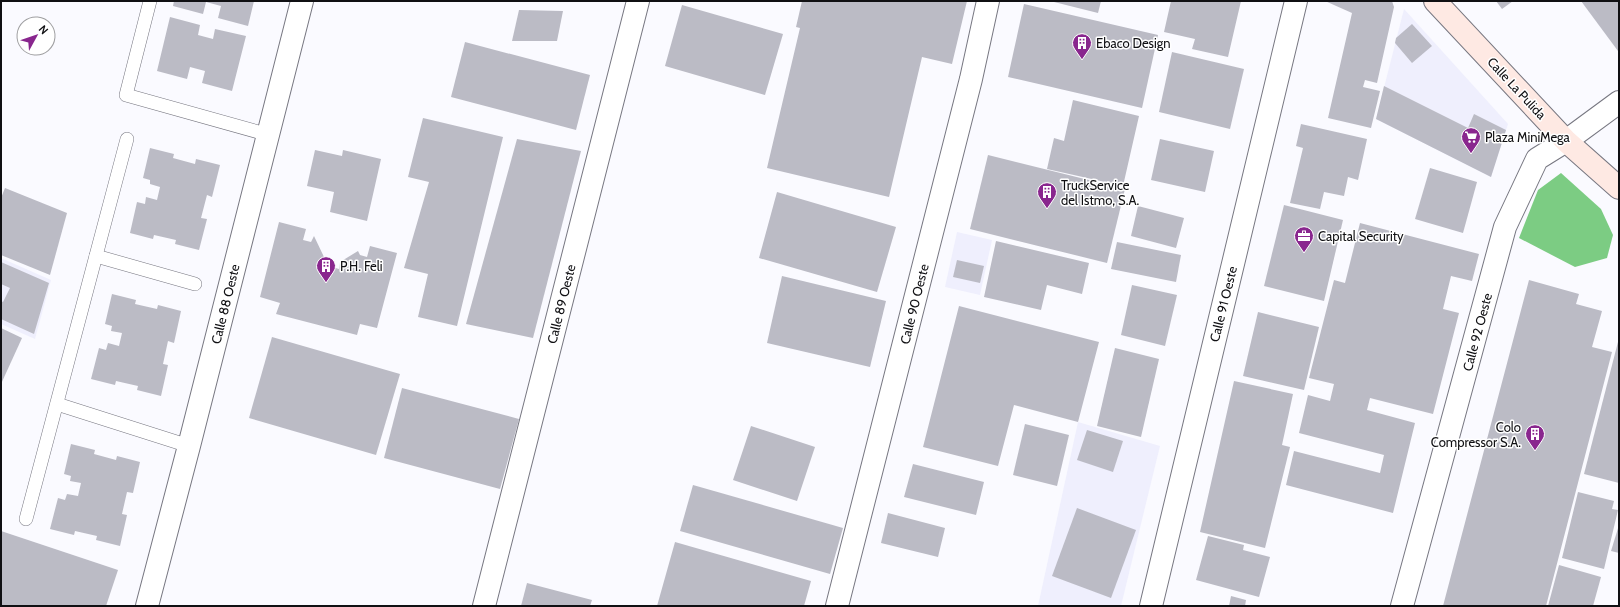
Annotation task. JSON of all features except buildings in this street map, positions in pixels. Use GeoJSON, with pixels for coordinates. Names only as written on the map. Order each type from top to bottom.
{"type":"FeatureCollection","features":[{"type":"Feature","properties":{"kind":"main road","name":"Calle La Pulida"},"geometry":{"type":"LineString","coordinates":[[1435,1],[1566,141],[1619,188]]}},
{"type":"Feature","properties":{"kind":"street","name":"Calle 88 Oeste"},"geometry":{"type":"LineString","coordinates":[[147,606],[269,135],[302,1]]}},
{"type":"Feature","properties":{"kind":"street","name":"Calle 89 Oeste"},"geometry":{"type":"LineString","coordinates":[[484,606],[638,1]]}},
{"type":"Feature","properties":{"kind":"street","name":"Calle 90 Oeste"},"geometry":{"type":"LineString","coordinates":[[837,606],[971,79],[988,1]]}},
{"type":"Feature","properties":{"kind":"street","name":"Calle 91 Oeste"},"geometry":{"type":"LineString","coordinates":[[1151,606],[1296,1]]}},
{"type":"Feature","properties":{"kind":"street","name":"Calle 92 Oeste"},"geometry":{"type":"LineString","coordinates":[[1402,606],[1505,227],[1537,159],[1566,141],[1619,102]]}},
{"type":"Feature","properties":{"kind":"lane"},"geometry":{"type":"LineString","coordinates":[[150,1],[126,95],[269,135]]}},
{"type":"Feature","properties":{"kind":"lane"},"geometry":{"type":"LineString","coordinates":[[26,519],[127,139]]}},
{"type":"Feature","properties":{"kind":"lane"},"geometry":{"type":"LineString","coordinates":[[96,256],[195,284]]}},
{"type":"Feature","properties":{"kind":"lane"},"geometry":{"type":"LineString","coordinates":[[57,404],[189,446]]}},
{"type":"Feature","properties":{"kind":"shaded area"},"geometry":{"type":"Polygon","coordinates":[[[1404,9],[1508,124],[1491,177],[1376,119],[1404,9]]]}},
{"type":"Feature","properties":{"kind":"shaded area"},"geometry":{"type":"Polygon","coordinates":[[[957,232],[992,240],[980,295],[945,287],[957,232]]]}},
{"type":"Feature","properties":{"kind":"shaded area"},"geometry":{"type":"Polygon","coordinates":[[[1,258],[51,280],[35,339],[1,324],[1,258]]]}},
{"type":"Feature","properties":{"kind":"shaded area"},"geometry":{"type":"Polygon","coordinates":[[[1078,422],[1160,446],[1121,606],[1038,606],[1078,422]]]}},
{"type":"Feature","properties":{"kind":"green space"},"geometry":{"type":"Polygon","coordinates":[[[1561,173],[1601,209],[1613,235],[1607,258],[1575,267],[1519,238],[1538,190],[1561,173]]]}},
{"type":"Feature","properties":{"kind":"place","name":"Ebaco Design"},"geometry":{"type":"Point","coordinates":[1082,60]}},
{"type":"Feature","properties":{"kind":"place","name":"Plaza MiniMega"},"geometry":{"type":"Point","coordinates":[1471,154]}},
{"type":"Feature","properties":{"kind":"place","name":"TruckService del Istmo, S.A."},"geometry":{"type":"Point","coordinates":[1047,209]}},
{"type":"Feature","properties":{"kind":"place","name":"Capital Security"},"geometry":{"type":"Point","coordinates":[1304,253]}},
{"type":"Feature","properties":{"kind":"place","name":"P.H. Feli"},"geometry":{"type":"Point","coordinates":[326,283]}},
{"type":"Feature","properties":{"kind":"place","name":"Colo Compressor S.A."},"geometry":{"type":"Point","coordinates":[1535,451]}}]}
